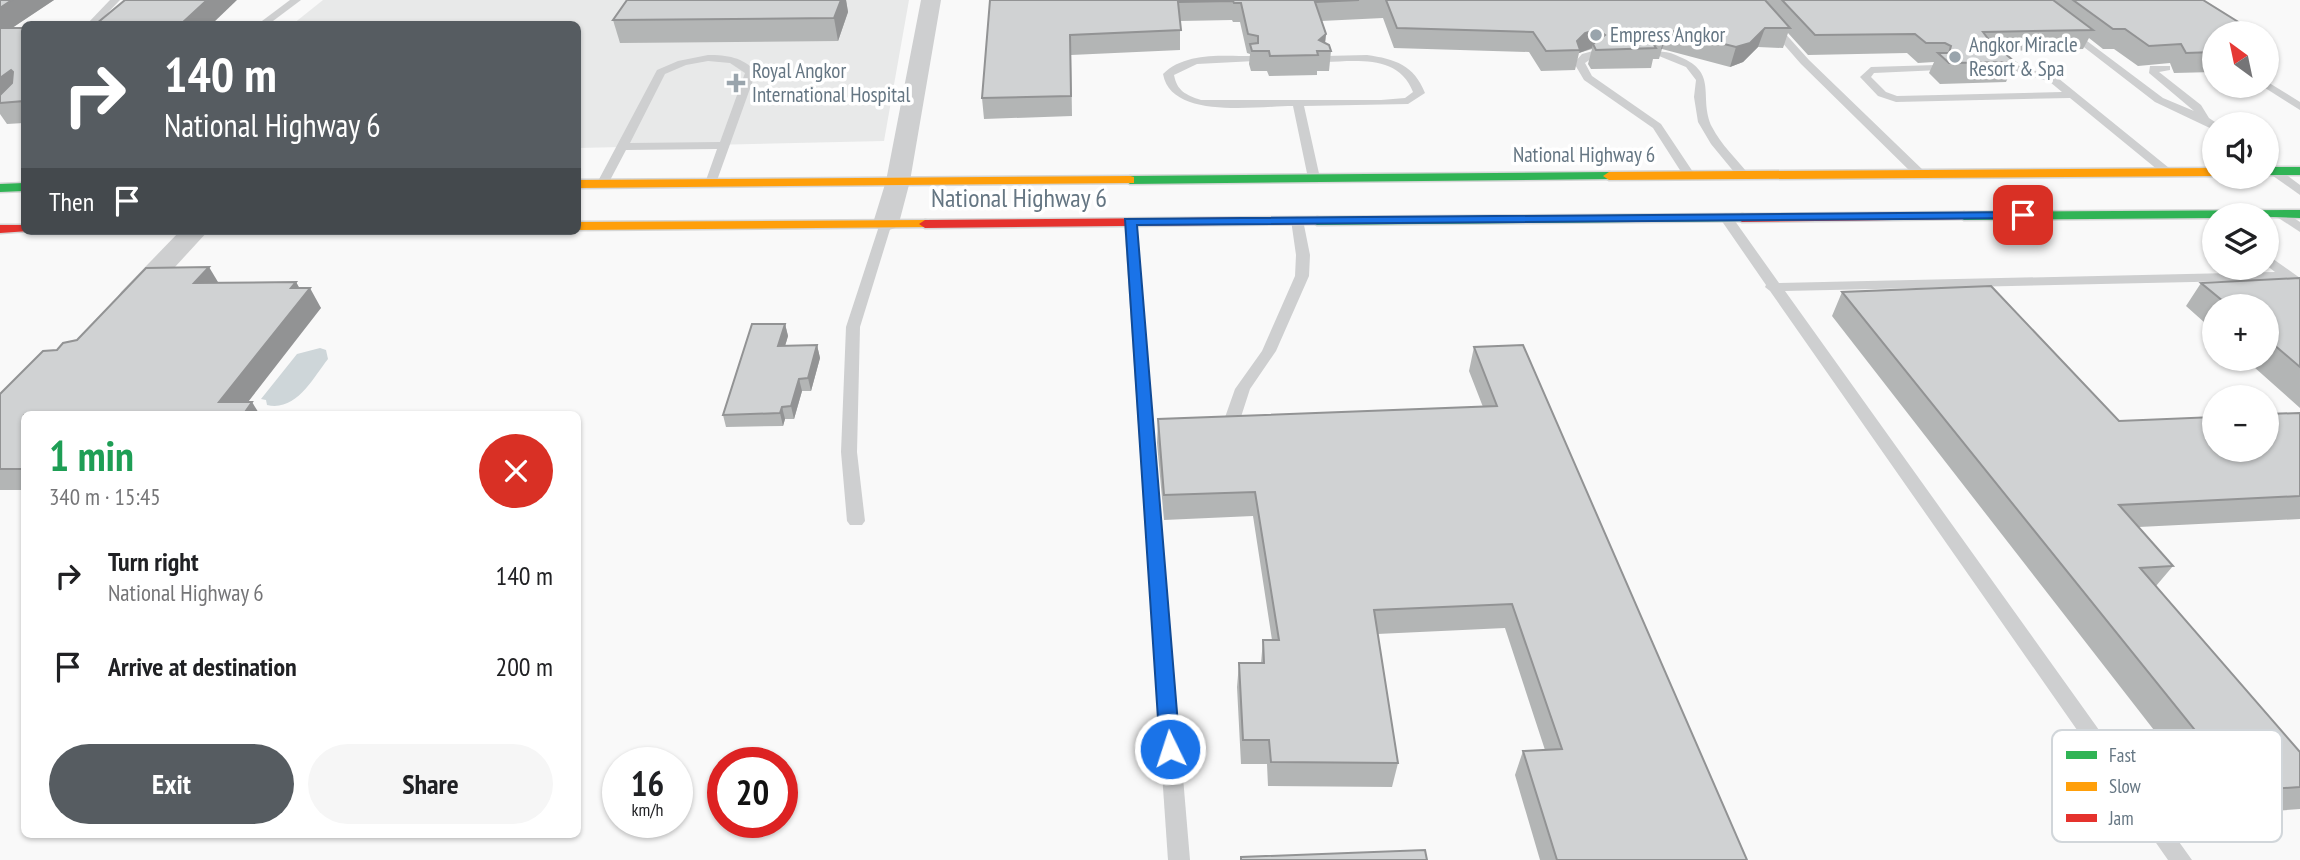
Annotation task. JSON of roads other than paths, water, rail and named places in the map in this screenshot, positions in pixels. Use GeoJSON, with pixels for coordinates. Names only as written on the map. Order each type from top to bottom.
{"type":"FeatureCollection","features":[{"type":"Feature","properties":{"kind":"highway"},"geometry":{"type":"LineString","coordinates":[[2279,170],[2300,171]]}},
{"type":"Feature","properties":{"kind":"highway","name":"National Highway 6"},"geometry":{"type":"LineString","coordinates":[[581,184],[2202,172]]}},
{"type":"Feature","properties":{"kind":"highway"},"geometry":{"type":"LineString","coordinates":[[0,188],[21,187]]}},
{"type":"Feature","properties":{"kind":"highway","name":"National Highway 6"},"geometry":{"type":"LineString","coordinates":[[2279,214],[2300,214]]}},
{"type":"Feature","properties":{"kind":"highway","name":"National Highway 6"},"geometry":{"type":"LineString","coordinates":[[581,226],[2202,215]]}},
{"type":"Feature","properties":{"kind":"highway"},"geometry":{"type":"LineString","coordinates":[[0,229],[21,229]]}},
{"type":"Feature","properties":{"kind":"street"},"geometry":{"type":"LineString","coordinates":[[886,223],[898,181],[930,0]]}},
{"type":"Feature","properties":{"kind":"street"},"geometry":{"type":"LineString","coordinates":[[118,312],[191,235]]}},
{"type":"Feature","properties":{"kind":"lane"},"geometry":{"type":"LineString","coordinates":[[95,21],[115,0]]}},
{"type":"Feature","properties":{"kind":"lane"},"geometry":{"type":"LineString","coordinates":[[267,21],[296,0]]}},
{"type":"Feature","properties":{"kind":"lane"},"geometry":{"type":"LineString","coordinates":[[1750,0],[1805,62],[1920,174]]}},
{"type":"Feature","properties":{"kind":"lane"},"geometry":{"type":"LineString","coordinates":[[2061,25],[2159,100],[2202,120]]}},
{"type":"Feature","properties":{"kind":"lane"},"geometry":{"type":"LineString","coordinates":[[1593,54],[1586,56],[1579,63],[1588,78],[1657,126],[1689,176]]}},
{"type":"Feature","properties":{"kind":"lane"},"geometry":{"type":"LineString","coordinates":[[1663,54],[1690,65],[1701,80],[1698,106],[1702,123],[1742,175]]}},
{"type":"Feature","properties":{"kind":"lane"},"geometry":{"type":"LineString","coordinates":[[1251,60],[1200,60],[1181,64],[1168,74],[1169,84],[1180,97],[1200,103],[1381,103],[1408,100],[1419,93],[1416,81],[1400,66],[1367,58],[1325,59]]}},
{"type":"Feature","properties":{"kind":"lane"},"geometry":{"type":"LineString","coordinates":[[603,183],[661,72],[681,64],[710,59],[738,61],[751,72],[711,183]]}},
{"type":"Feature","properties":{"kind":"lane"},"geometry":{"type":"LineString","coordinates":[[1977,66],[2007,65],[2054,80],[2168,172]]}},
{"type":"Feature","properties":{"kind":"lane"},"geometry":{"type":"LineString","coordinates":[[1936,68],[1871,71],[1865,76],[1882,94],[1896,99],[2073,95]]}},
{"type":"Feature","properties":{"kind":"lane"},"geometry":{"type":"LineString","coordinates":[[2166,68],[2154,68],[2154,73],[2202,114]]}},
{"type":"Feature","properties":{"kind":"lane"},"geometry":{"type":"LineString","coordinates":[[2279,93],[2300,107]]}},
{"type":"Feature","properties":{"kind":"lane"},"geometry":{"type":"LineString","coordinates":[[1298,103],[1314,178]]}},
{"type":"Feature","properties":{"kind":"lane"},"geometry":{"type":"LineString","coordinates":[[622,147],[725,145]]}},
{"type":"Feature","properties":{"kind":"lane"},"geometry":{"type":"LineString","coordinates":[[2279,176],[2300,191]]}},
{"type":"Feature","properties":{"kind":"lane"},"geometry":{"type":"LineString","coordinates":[[2282,214],[2300,228]]}},
{"type":"Feature","properties":{"kind":"lane"},"geometry":{"type":"LineString","coordinates":[[1725,217],[2088,730]]}},
{"type":"Feature","properties":{"kind":"lane"},"geometry":{"type":"LineString","coordinates":[[1231,423],[1243,389],[1269,351],[1302,276],[1303,255],[1297,220]]}},
{"type":"Feature","properties":{"kind":"lane"},"geometry":{"type":"LineString","coordinates":[[1130,222],[1179,860]]}},
{"type":"Feature","properties":{"kind":"lane"},"geometry":{"type":"LineString","coordinates":[[856,521],[849,452],[853,327],[886,223]]}},
{"type":"Feature","properties":{"kind":"lane"},"geometry":{"type":"LineString","coordinates":[[2279,268],[2295,281]]}},
{"type":"Feature","properties":{"kind":"lane"},"geometry":{"type":"LineString","coordinates":[[1772,287],[2295,281]]}},
{"type":"Feature","properties":{"kind":"lane"},"geometry":{"type":"LineString","coordinates":[[2168,842],[2181,860]]}},
{"type":"Feature","properties":{"kind":"place","name":"Empress Angkor"},"geometry":{"type":"Point","coordinates":[1596,35]}},
{"type":"Feature","properties":{"kind":"place","name":"Angkor Miracle Resort & Spa"},"geometry":{"type":"Point","coordinates":[1955,57]}},
{"type":"Feature","properties":{"kind":"place","name":"Royal Angkor International Hospital"},"geometry":{"type":"Point","coordinates":[736,83]}}]}
